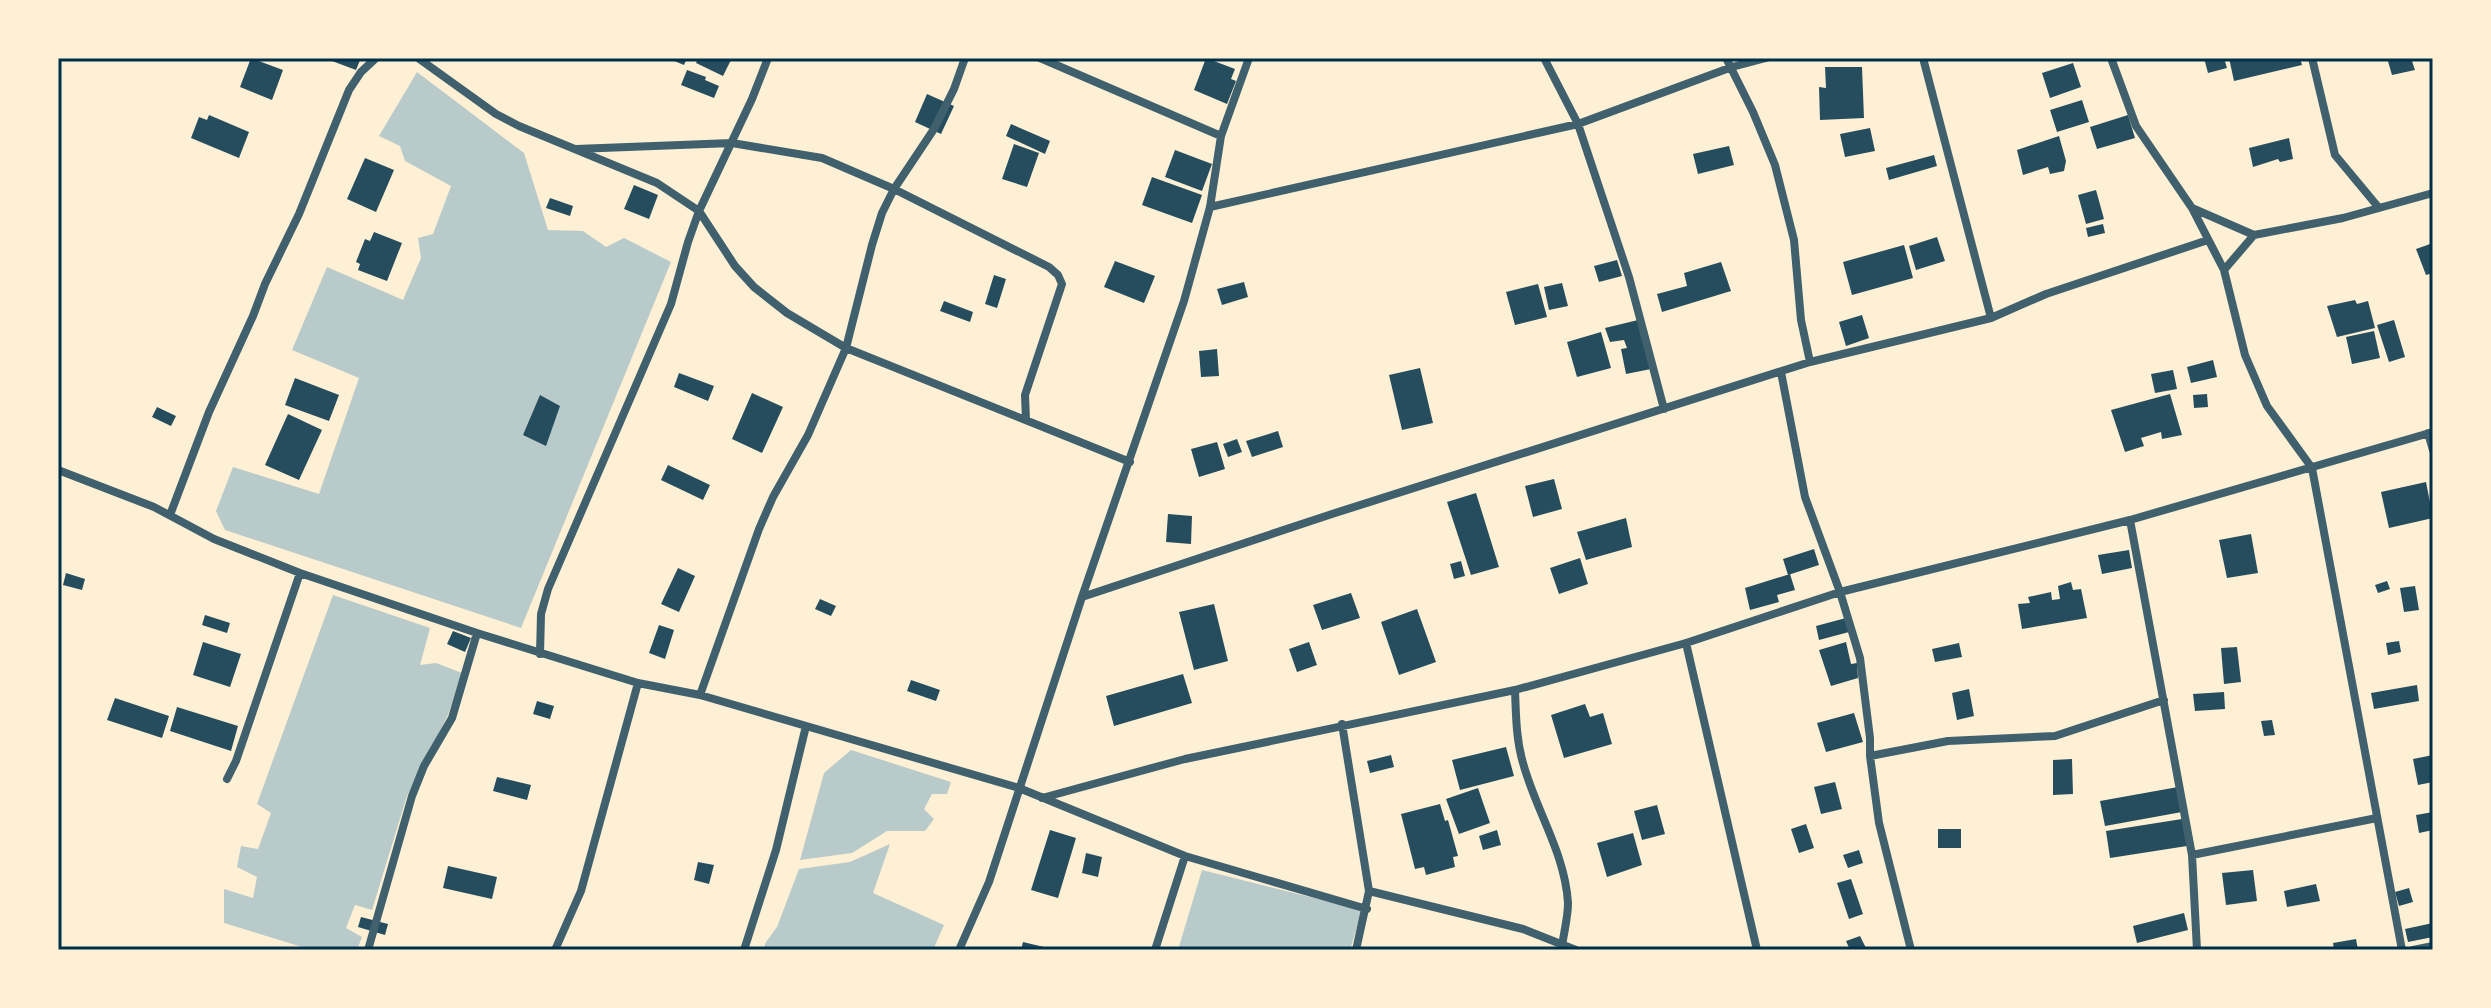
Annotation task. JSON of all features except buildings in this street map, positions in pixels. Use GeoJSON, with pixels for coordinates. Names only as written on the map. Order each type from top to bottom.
{"type":"FeatureCollection","features":[{"type":"Feature","properties":{"kind":"street"},"geometry":{"type":"LineString","coordinates":[[170,515],[209,412],[299,214],[349,90],[361,72],[376,58]]}},
{"type":"Feature","properties":{"kind":"street"},"geometry":{"type":"LineString","coordinates":[[418,58],[496,114],[657,183],[699,211],[735,266],[754,287],[787,313],[846,348],[1130,462]]}},
{"type":"Feature","properties":{"kind":"street"},"geometry":{"type":"LineString","coordinates":[[540,654],[541,614],[548,589],[671,304],[699,211],[768,58]]}},
{"type":"Feature","properties":{"kind":"street"},"geometry":{"type":"LineString","coordinates":[[700,695],[759,529],[808,435],[846,348],[882,213],[894,189],[934,129],[965,58]]}},
{"type":"Feature","properties":{"kind":"street"},"geometry":{"type":"LineString","coordinates":[[1040,58],[1221,136]]}},
{"type":"Feature","properties":{"kind":"street"},"geometry":{"type":"LineString","coordinates":[[959,950],[989,882],[1082,597],[1184,301],[1210,207],[1221,136],[1249,58]]}},
{"type":"Feature","properties":{"kind":"street"},"geometry":{"type":"LineString","coordinates":[[1544,58],[1578,124],[1629,277],[1664,409]]}},
{"type":"Feature","properties":{"kind":"street"},"geometry":{"type":"LineString","coordinates":[[1726,58],[1775,165],[1794,240],[1801,320],[1810,362]]}},
{"type":"Feature","properties":{"kind":"street"},"geometry":{"type":"LineString","coordinates":[[1210,207],[1578,124],[1732,67],[1766,58]]}},
{"type":"Feature","properties":{"kind":"street"},"geometry":{"type":"LineString","coordinates":[[1923,58],[1991,318]]}},
{"type":"Feature","properties":{"kind":"street"},"geometry":{"type":"LineString","coordinates":[[2111,58],[2136,126],[2192,208],[2224,270],[2245,355],[2267,406],[2312,468],[2402,950]]}},
{"type":"Feature","properties":{"kind":"street"},"geometry":{"type":"LineString","coordinates":[[2312,58],[2335,155],[2379,208]]}},
{"type":"Feature","properties":{"kind":"street"},"geometry":{"type":"LineString","coordinates":[[573,149],[732,143],[822,158],[894,189],[1028,256],[1058,275],[1062,284],[1025,395],[1026,420]]}},
{"type":"Feature","properties":{"kind":"street"},"geometry":{"type":"LineString","coordinates":[[2192,208],[2254,235],[2343,218],[2433,193]]}},
{"type":"Feature","properties":{"kind":"street"},"geometry":{"type":"LineString","coordinates":[[2224,270],[2254,235]]}},
{"type":"Feature","properties":{"kind":"street"},"geometry":{"type":"LineString","coordinates":[[1082,597],[1810,362],[1991,318],[2046,294],[2208,240]]}},
{"type":"Feature","properties":{"kind":"street"},"geometry":{"type":"LineString","coordinates":[[1781,372],[1805,497],[1840,592],[1860,658],[1879,823],[1911,950]]}},
{"type":"Feature","properties":{"kind":"street"},"geometry":{"type":"LineString","coordinates":[[1042,798],[1185,759],[1515,690],[1686,643],[1840,592],[2130,520],[2431,433],[2433,450]]}},
{"type":"Feature","properties":{"kind":"street"},"geometry":{"type":"LineString","coordinates":[[58,470],[170,515],[214,539],[300,573],[477,633],[638,683],[700,695],[1019,788],[1185,856],[1367,909]]}},
{"type":"Feature","properties":{"kind":"street"},"geometry":{"type":"LineString","coordinates":[[2130,520],[2192,855],[2197,950]]}},
{"type":"Feature","properties":{"kind":"street"},"geometry":{"type":"LineString","coordinates":[[227,779],[236,761],[300,573]]}},
{"type":"Feature","properties":{"kind":"street"},"geometry":{"type":"LineString","coordinates":[[368,950],[412,796],[424,766],[452,718],[477,633]]}},
{"type":"Feature","properties":{"kind":"street"},"geometry":{"type":"LineString","coordinates":[[1686,643],[1757,950]]}},
{"type":"Feature","properties":{"kind":"street"},"geometry":{"type":"LineString","coordinates":[[555,950],[581,891],[638,683]]}},
{"type":"Feature","properties":{"kind":"street"},"geometry":{"type":"LineString","coordinates":[[1515,690],[1517,734],[1523,765],[1560,860],[1565,883],[1568,907],[1561,948]]}},
{"type":"Feature","properties":{"kind":"street"},"geometry":{"type":"LineString","coordinates":[[1870,756],[1948,741],[2055,736],[2164,700]]}},
{"type":"Feature","properties":{"kind":"street"},"geometry":{"type":"LineString","coordinates":[[1342,724],[1369,891],[1356,950]]}},
{"type":"Feature","properties":{"kind":"street"},"geometry":{"type":"LineString","coordinates":[[744,950],[776,850],[806,726]]}},
{"type":"Feature","properties":{"kind":"street"},"geometry":{"type":"LineString","coordinates":[[2192,855],[2377,818]]}},
{"type":"Feature","properties":{"kind":"street"},"geometry":{"type":"LineString","coordinates":[[1155,950],[1185,856]]}},
{"type":"Feature","properties":{"kind":"street"},"geometry":{"type":"LineString","coordinates":[[1369,891],[1523,929],[1561,948],[1576,950]]}},
{"type":"Feature","properties":{"kind":"street"},"geometry":{"type":"LineString","coordinates":[[2413,950],[2433,946]]}},
{"type":"Feature","properties":{"kind":"shaded area"},"geometry":{"type":"Polygon","coordinates":[[[417,72],[524,153],[548,230],[583,231],[606,247],[624,238],[671,262],[521,628],[225,530],[216,511],[233,467],[319,494],[359,378],[292,350],[327,267],[403,300],[421,258],[418,238],[433,234],[451,186],[405,161],[400,146],[379,136],[417,72]]]}},
{"type":"Feature","properties":{"kind":"shaded area"},"geometry":{"type":"Polygon","coordinates":[[[333,595],[430,628],[420,665],[436,663],[462,673],[448,715],[407,796],[372,910],[355,905],[346,928],[362,937],[357,950],[312,950],[224,923],[224,889],[253,898],[257,877],[237,867],[241,846],[258,849],[271,813],[257,804],[333,595]]]}},
{"type":"Feature","properties":{"kind":"shaded area"},"geometry":{"type":"Polygon","coordinates":[[[851,750],[951,782],[947,794],[932,794],[924,809],[934,819],[925,831],[887,831],[852,853],[800,860],[824,773],[851,750]]]}},
{"type":"Feature","properties":{"kind":"shaded area"},"geometry":{"type":"Polygon","coordinates":[[[890,844],[873,893],[944,925],[933,950],[763,950],[777,927],[799,869],[850,862],[890,844]]]}},
{"type":"Feature","properties":{"kind":"shaded area"},"geometry":{"type":"Polygon","coordinates":[[[1202,870],[1362,910],[1350,950],[1178,950],[1202,870]]]}}]}
